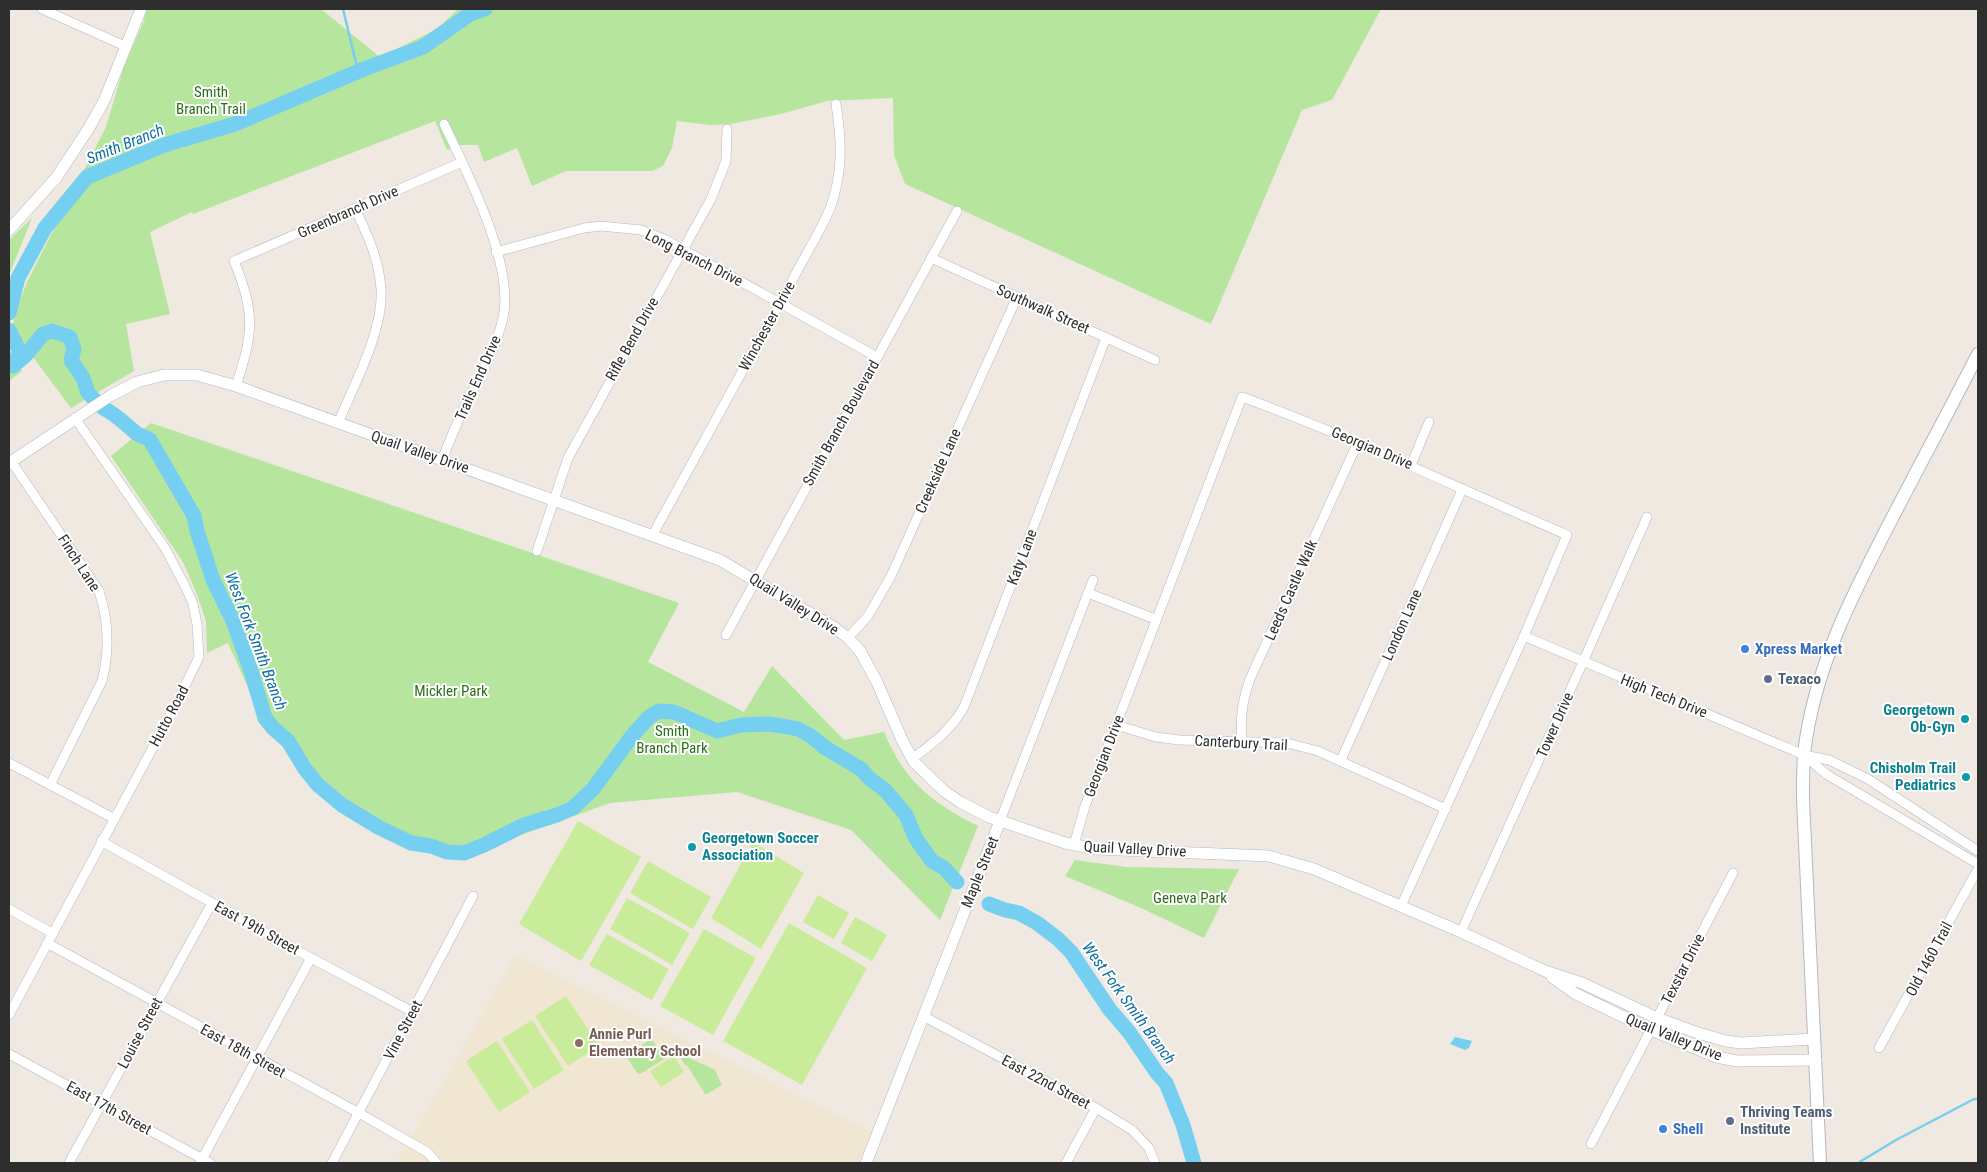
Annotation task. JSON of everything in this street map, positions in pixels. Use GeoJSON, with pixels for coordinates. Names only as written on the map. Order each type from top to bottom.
{"type":"FeatureCollection","features":[{"type":"Feature","properties":{"kind":"main road"},"geometry":{"type":"LineString","coordinates":[[1820,1163],[1803,800],[1804,755],[1823,668],[1839,624],[1869,562],[1978,354]]}},
{"type":"Feature","properties":{"kind":"street"},"geometry":{"type":"LineString","coordinates":[[42,9],[59,12],[125,46]]}},
{"type":"Feature","properties":{"kind":"street"},"geometry":{"type":"LineString","coordinates":[[9,230],[56,178],[77,148],[104,100],[140,9]]}},
{"type":"Feature","properties":{"kind":"street","name":"Winchester Drive"},"geometry":{"type":"LineString","coordinates":[[652,536],[817,235],[834,198],[841,158],[841,141],[836,104]]}},
{"type":"Feature","properties":{"kind":"street","name":"Trails End Drive"},"geometry":{"type":"LineString","coordinates":[[442,460],[473,390],[488,362],[504,315],[503,278],[483,207],[444,124]]}},
{"type":"Feature","properties":{"kind":"street","name":"Rifle Bend Drive"},"geometry":{"type":"LineString","coordinates":[[537,551],[568,458],[711,199],[726,161],[727,129]]}},
{"type":"Feature","properties":{"kind":"street","name":"Greenbranch Drive"},"geometry":{"type":"LineString","coordinates":[[236,386],[250,336],[248,299],[234,261],[462,162]]}},
{"type":"Feature","properties":{"kind":"street"},"geometry":{"type":"LineString","coordinates":[[338,423],[379,322],[381,304],[377,261],[371,242],[355,209]]}},
{"type":"Feature","properties":{"kind":"street","name":"Smith Branch Boulevard"},"geometry":{"type":"LineString","coordinates":[[726,635],[957,211]]}},
{"type":"Feature","properties":{"kind":"street","name":"Long Branch Drive"},"geometry":{"type":"LineString","coordinates":[[496,252],[584,228],[601,226],[640,230],[655,234],[877,357]]}},
{"type":"Feature","properties":{"kind":"street","name":"Southwalk Street"},"geometry":{"type":"LineString","coordinates":[[931,258],[1155,360]]}},
{"type":"Feature","properties":{"kind":"street","name":"Creekside Lane"},"geometry":{"type":"LineString","coordinates":[[848,638],[868,616],[891,576],[1017,297]]}},
{"type":"Feature","properties":{"kind":"street","name":"Katy Lane"},"geometry":{"type":"LineString","coordinates":[[912,759],[955,723],[964,707],[1106,338]]}},
{"type":"Feature","properties":{"kind":"street","name":"Quail Valley Drive"},"geometry":{"type":"LineString","coordinates":[[10,462],[75,418],[129,386],[164,375],[197,375],[236,386],[555,499],[720,560],[755,579],[848,638],[860,651],[878,682],[903,742],[912,759],[924,774],[960,802],[1000,821],[1074,845],[1096,849],[1136,852],[1235,853],[1269,856],[1314,869],[1461,932],[1545,971],[1582,982],[1657,1018],[1726,1041],[1741,1043],[1814,1039]]}},
{"type":"Feature","properties":{"kind":"street","name":"Georgian Drive"},"geometry":{"type":"LineString","coordinates":[[1074,845],[1084,806],[1242,397],[1312,422],[1567,536],[1524,636],[1401,906]]}},
{"type":"Feature","properties":{"kind":"street","name":"Hutto Road"},"geometry":{"type":"LineString","coordinates":[[9,1015],[172,712],[199,657],[198,624],[186,586],[164,548],[75,418]]}},
{"type":"Feature","properties":{"kind":"street"},"geometry":{"type":"LineString","coordinates":[[1411,465],[1429,422]]}},
{"type":"Feature","properties":{"kind":"street","name":"Leeds Castle Walk"},"geometry":{"type":"LineString","coordinates":[[1242,742],[1240,718],[1250,678],[1358,442]]}},
{"type":"Feature","properties":{"kind":"street","name":"Finch Lane"},"geometry":{"type":"LineString","coordinates":[[10,462],[99,591],[105,609],[107,662],[102,681],[50,785]]}},
{"type":"Feature","properties":{"kind":"street","name":"London Lane"},"geometry":{"type":"LineString","coordinates":[[1341,760],[1462,490]]}},
{"type":"Feature","properties":{"kind":"street","name":"Tower Drive"},"geometry":{"type":"LineString","coordinates":[[1461,932],[1647,517]]}},
{"type":"Feature","properties":{"kind":"street","name":"Maple Street"},"geometry":{"type":"LineString","coordinates":[[866,1163],[1093,580]]}},
{"type":"Feature","properties":{"kind":"street"},"geometry":{"type":"LineString","coordinates":[[1088,593],[1155,619]]}},
{"type":"Feature","properties":{"kind":"street","name":"High Tech Drive"},"geometry":{"type":"LineString","coordinates":[[1524,636],[1804,755],[1829,760],[1868,779],[1978,851]]}},
{"type":"Feature","properties":{"kind":"street","name":"Canterbury Trail"},"geometry":{"type":"LineString","coordinates":[[1116,724],[1164,738],[1287,743],[1318,751],[1341,760],[1446,809]]}},
{"type":"Feature","properties":{"kind":"street","name":"High Tech Drive"},"geometry":{"type":"LineString","coordinates":[[1804,755],[1826,774],[1978,864]]}},
{"type":"Feature","properties":{"kind":"street"},"geometry":{"type":"LineString","coordinates":[[9,763],[114,818]]}},
{"type":"Feature","properties":{"kind":"street","name":"East 19th Street"},"geometry":{"type":"LineString","coordinates":[[101,841],[311,958],[413,1012]]}},
{"type":"Feature","properties":{"kind":"street","name":"Old 1460 Trail"},"geometry":{"type":"LineString","coordinates":[[1879,1048],[1978,869]]}},
{"type":"Feature","properties":{"kind":"street","name":"Texstar Drive"},"geometry":{"type":"LineString","coordinates":[[1591,1144],[1733,873]]}},
{"type":"Feature","properties":{"kind":"street","name":"Vine Street"},"geometry":{"type":"LineString","coordinates":[[332,1163],[473,896]]}},
{"type":"Feature","properties":{"kind":"street","name":"Louise Street"},"geometry":{"type":"LineString","coordinates":[[69,1163],[212,903]]}},
{"type":"Feature","properties":{"kind":"street"},"geometry":{"type":"LineString","coordinates":[[9,909],[52,933]]}},
{"type":"Feature","properties":{"kind":"street","name":"East 18th Street"},"geometry":{"type":"LineString","coordinates":[[47,943],[359,1113],[427,1152],[437,1163]]}},
{"type":"Feature","properties":{"kind":"street"},"geometry":{"type":"LineString","coordinates":[[204,1162],[256,1058],[311,958]]}},
{"type":"Feature","properties":{"kind":"street","name":"Quail Valley Drive"},"geometry":{"type":"LineString","coordinates":[[1545,971],[1576,994],[1651,1030],[1706,1053],[1726,1059],[1748,1061],[1816,1060]]}},
{"type":"Feature","properties":{"kind":"street","name":"East 22nd Street"},"geometry":{"type":"LineString","coordinates":[[923,1016],[1096,1108],[1132,1130],[1149,1148],[1155,1163]]}},
{"type":"Feature","properties":{"kind":"street","name":"East 17th Street"},"geometry":{"type":"LineString","coordinates":[[9,1054],[204,1162]]}},
{"type":"Feature","properties":{"kind":"street"},"geometry":{"type":"LineString","coordinates":[[1066,1163],[1096,1108]]}},
{"type":"Feature","properties":{"kind":"shaded area","name":"Annie Purl Elementary School"},"geometry":{"type":"Polygon","coordinates":[[[516,955],[871,1132],[859,1163],[397,1163],[516,955]]]}},
{"type":"Feature","properties":{"kind":"green space","name":"Smith Branch Trail"},"geometry":{"type":"Polygon","coordinates":[[[146,9],[321,9],[380,57],[437,29],[458,9],[1381,9],[1332,100],[1302,110],[1211,324],[905,184],[894,155],[893,98],[827,101],[781,114],[731,124],[710,125],[677,121],[672,148],[663,166],[652,171],[566,171],[532,186],[517,148],[484,162],[478,145],[459,145],[447,150],[435,121],[193,214],[192,212],[150,232],[170,314],[126,324],[134,371],[71,408],[12,329],[15,314],[27,282],[106,127],[124,66],[144,21],[146,9]]]}},
{"type":"Feature","properties":{"kind":"green space"},"geometry":{"type":"Polygon","coordinates":[[[32,218],[9,275],[9,240],[32,218]]]}},
{"type":"Feature","properties":{"kind":"green space"},"geometry":{"type":"Polygon","coordinates":[[[9,349],[22,371],[9,381],[9,349]]]}},
{"type":"Feature","properties":{"kind":"green space","name":"Mickler Park"},"geometry":{"type":"Polygon","coordinates":[[[151,423],[679,603],[648,662],[744,712],[772,666],[844,740],[884,732],[901,764],[921,789],[946,808],[978,826],[940,920],[851,830],[737,792],[610,803],[468,854],[419,848],[376,830],[322,793],[266,727],[228,643],[207,653],[206,621],[183,562],[111,456],[151,423]]]}},
{"type":"Feature","properties":{"kind":"green space"},"geometry":{"type":"Polygon","coordinates":[[[578,821],[641,857],[581,961],[519,924],[578,821]]]}},
{"type":"Feature","properties":{"kind":"green space"},"geometry":{"type":"Polygon","coordinates":[[[753,842],[804,873],[761,949],[711,918],[753,842]]]}},
{"type":"Feature","properties":{"kind":"green space","name":"Geneva Park"},"geometry":{"type":"Polygon","coordinates":[[[1075,860],[1126,867],[1239,869],[1204,938],[1141,908],[1065,876],[1075,860]]]}},
{"type":"Feature","properties":{"kind":"green space"},"geometry":{"type":"Polygon","coordinates":[[[648,861],[711,897],[693,929],[630,893],[648,861]]]}},
{"type":"Feature","properties":{"kind":"green space"},"geometry":{"type":"Polygon","coordinates":[[[818,895],[849,913],[834,939],[803,922],[818,895]]]}},
{"type":"Feature","properties":{"kind":"green space"},"geometry":{"type":"Polygon","coordinates":[[[627,898],[690,933],[672,965],[610,929],[627,898]]]}},
{"type":"Feature","properties":{"kind":"green space"},"geometry":{"type":"Polygon","coordinates":[[[855,917],[887,935],[872,961],[841,943],[855,917]]]}},
{"type":"Feature","properties":{"kind":"green space"},"geometry":{"type":"Polygon","coordinates":[[[789,923],[867,968],[802,1085],[723,1041],[789,923]]]}},
{"type":"Feature","properties":{"kind":"green space"},"geometry":{"type":"Polygon","coordinates":[[[704,929],[756,958],[713,1035],[660,1006],[704,929]]]}},
{"type":"Feature","properties":{"kind":"green space"},"geometry":{"type":"Polygon","coordinates":[[[607,934],[669,969],[652,1000],[589,965],[607,934]]]}},
{"type":"Feature","properties":{"kind":"green space"},"geometry":{"type":"Polygon","coordinates":[[[566,996],[599,1046],[568,1066],[535,1016],[566,996]]]}},
{"type":"Feature","properties":{"kind":"green space"},"geometry":{"type":"Polygon","coordinates":[[[532,1020],[564,1070],[534,1089],[502,1039],[532,1020]]]}},
{"type":"Feature","properties":{"kind":"green space"},"geometry":{"type":"Polygon","coordinates":[[[651,1039],[666,1058],[640,1074],[637,1073],[626,1056],[651,1039]]]}},
{"type":"Feature","properties":{"kind":"green space"},"geometry":{"type":"Polygon","coordinates":[[[497,1041],[530,1092],[499,1112],[466,1061],[497,1041]]]}},
{"type":"Feature","properties":{"kind":"green space"},"geometry":{"type":"Polygon","coordinates":[[[674,1056],[684,1072],[661,1087],[650,1071],[674,1056]]]}},
{"type":"Feature","properties":{"kind":"green space"},"geometry":{"type":"Polygon","coordinates":[[[685,1056],[715,1070],[722,1085],[705,1094],[687,1065],[681,1059],[685,1056]]]}},
{"type":"Feature","properties":{"kind":"water"},"geometry":{"type":"Polygon","coordinates":[[[1455,1037],[1472,1041],[1469,1048],[1465,1050],[1450,1044],[1455,1037]]]}},
{"type":"Feature","properties":{"kind":"waterway"},"geometry":{"type":"LineString","coordinates":[[343,9],[358,71]]}},
{"type":"Feature","properties":{"kind":"waterway","name":"Smith Branch"},"geometry":{"type":"LineString","coordinates":[[9,313],[18,278],[45,228],[87,177],[164,145],[235,124],[364,69],[423,47],[470,14],[485,9]]}},
{"type":"Feature","properties":{"kind":"waterway","name":"Smith Branch"},"geometry":{"type":"LineString","coordinates":[[9,330],[20,352],[13,366]]}},
{"type":"Feature","properties":{"kind":"waterway","name":"West Fork Smith Branch"},"geometry":{"type":"LineString","coordinates":[[14,365],[26,355],[43,334],[52,331],[70,337],[74,349],[71,360],[83,378],[88,393],[94,399]]}},
{"type":"Feature","properties":{"kind":"waterway","name":"West Fork Smith Branch"},"geometry":{"type":"LineString","coordinates":[[103,408],[136,433],[150,440],[194,516],[213,580],[233,621],[265,718],[288,741],[305,769],[318,785],[342,805],[378,827],[411,843],[431,846],[447,852],[464,853],[524,825],[573,808],[593,789],[632,736],[649,717],[659,711],[674,712],[717,731],[741,725],[767,724],[798,729],[811,736],[824,747],[861,769],[870,779],[885,790],[906,815],[916,839],[932,861],[944,868],[957,882]]}},
{"type":"Feature","properties":{"kind":"waterway","name":"West Fork Smith Branch"},"geometry":{"type":"LineString","coordinates":[[989,904],[1019,913],[1037,923],[1071,952],[1110,1010],[1129,1032],[1166,1083],[1183,1125],[1194,1163]]}},
{"type":"Feature","properties":{"kind":"waterway","name":"West Fork Smith Branch"},"geometry":{"type":"LineString","coordinates":[[1858,1163],[1896,1140],[1974,1099],[1978,1099]]}},
{"type":"Feature","properties":{"kind":"place","name":"Xpress Market"},"geometry":{"type":"Point","coordinates":[1745,649]}},
{"type":"Feature","properties":{"kind":"place","name":"Texaco"},"geometry":{"type":"Point","coordinates":[1768,679]}},
{"type":"Feature","properties":{"kind":"place","name":"Georgetown Ob-Gyn"},"geometry":{"type":"Point","coordinates":[1965,719]}},
{"type":"Feature","properties":{"kind":"place","name":"Chisholm Trail Pediatrics"},"geometry":{"type":"Point","coordinates":[1966,777]}},
{"type":"Feature","properties":{"kind":"place","name":"Georgetown Soccer Association"},"geometry":{"type":"Point","coordinates":[692,847]}},
{"type":"Feature","properties":{"kind":"place","name":"Annie Purl Elementary School"},"geometry":{"type":"Point","coordinates":[579,1043]}},
{"type":"Feature","properties":{"kind":"place","name":"Thriving Teams Institute"},"geometry":{"type":"Point","coordinates":[1730,1121]}},
{"type":"Feature","properties":{"kind":"place","name":"Shell"},"geometry":{"type":"Point","coordinates":[1663,1129]}},
{"type":"Feature","properties":{"kind":"park label","name":"Smith Branch Park"},"geometry":{"type":"Point","coordinates":[672,740]}}]}
